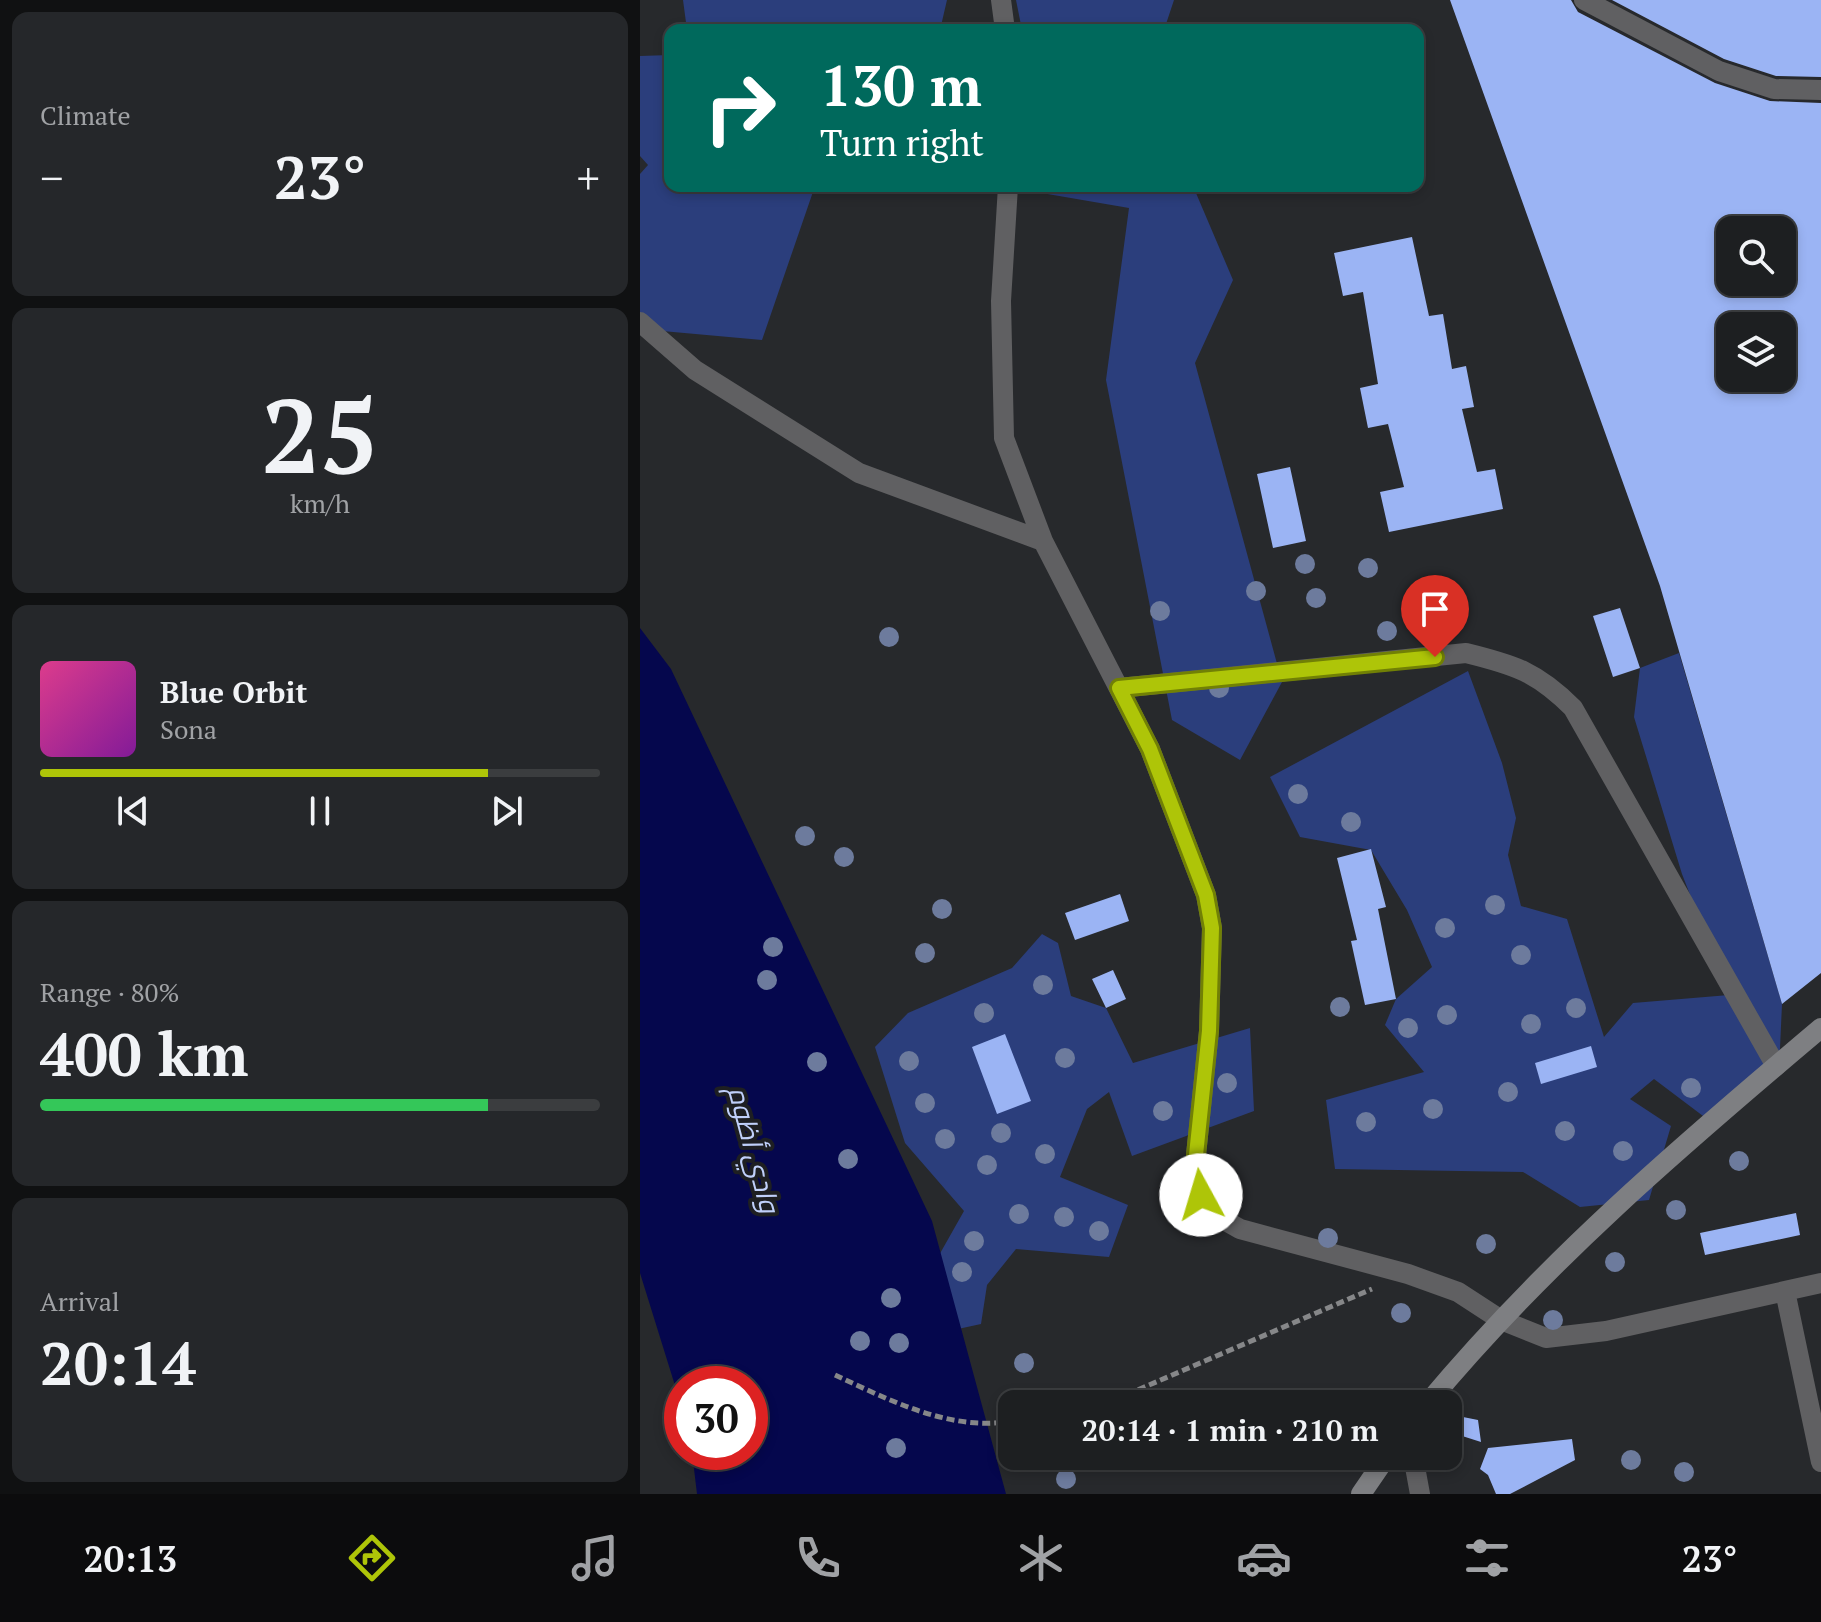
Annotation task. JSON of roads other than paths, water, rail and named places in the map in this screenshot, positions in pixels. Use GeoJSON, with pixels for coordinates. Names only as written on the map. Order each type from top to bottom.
{"type":"FeatureCollection","features":[{"type":"Feature","properties":{"kind":"main road"},"geometry":{"type":"LineString","coordinates":[[1439,1390],[1501,1320],[1619,1203],[1821,1028]]}},
{"type":"Feature","properties":{"kind":"main road"},"geometry":{"type":"LineString","coordinates":[[1361,1494],[1377,1470]]}},
{"type":"Feature","properties":{"kind":"street"},"geometry":{"type":"LineString","coordinates":[[1001,0],[1004,24]]}},
{"type":"Feature","properties":{"kind":"street"},"geometry":{"type":"LineString","coordinates":[[1584,0],[1719,71],[1774,89],[1821,90]]}},
{"type":"Feature","properties":{"kind":"street"},"geometry":{"type":"LineString","coordinates":[[1008,192],[1001,301],[1004,438],[1043,541],[1150,749],[1206,895],[1212,928],[1209,1031],[1196,1155],[1201,1195],[1210,1212],[1240,1229],[1408,1274],[1458,1292],[1501,1320],[1546,1338],[1573,1337],[1821,1283]]}},
{"type":"Feature","properties":{"kind":"street"},"geometry":{"type":"LineString","coordinates":[[640,322],[706,378],[859,473],[1043,541]]}},
{"type":"Feature","properties":{"kind":"street"},"geometry":{"type":"LineString","coordinates":[[1119,688],[1466,653],[1509,664],[1546,681],[1573,708],[1776,1066]]}},
{"type":"Feature","properties":{"kind":"street"},"geometry":{"type":"LineString","coordinates":[[1785,1291],[1821,1462]]}},
{"type":"Feature","properties":{"kind":"street"},"geometry":{"type":"LineString","coordinates":[[1416,1470],[1420,1494]]}},
{"type":"Feature","properties":{"kind":"water","name":"وادي أظوم"},"geometry":{"type":"Polygon","coordinates":[[[640,628],[671,669],[932,1221],[1006,1494],[697,1494],[694,1470],[768,1470],[768,1366],[669,1366],[640,1273],[640,628]]]}}]}
